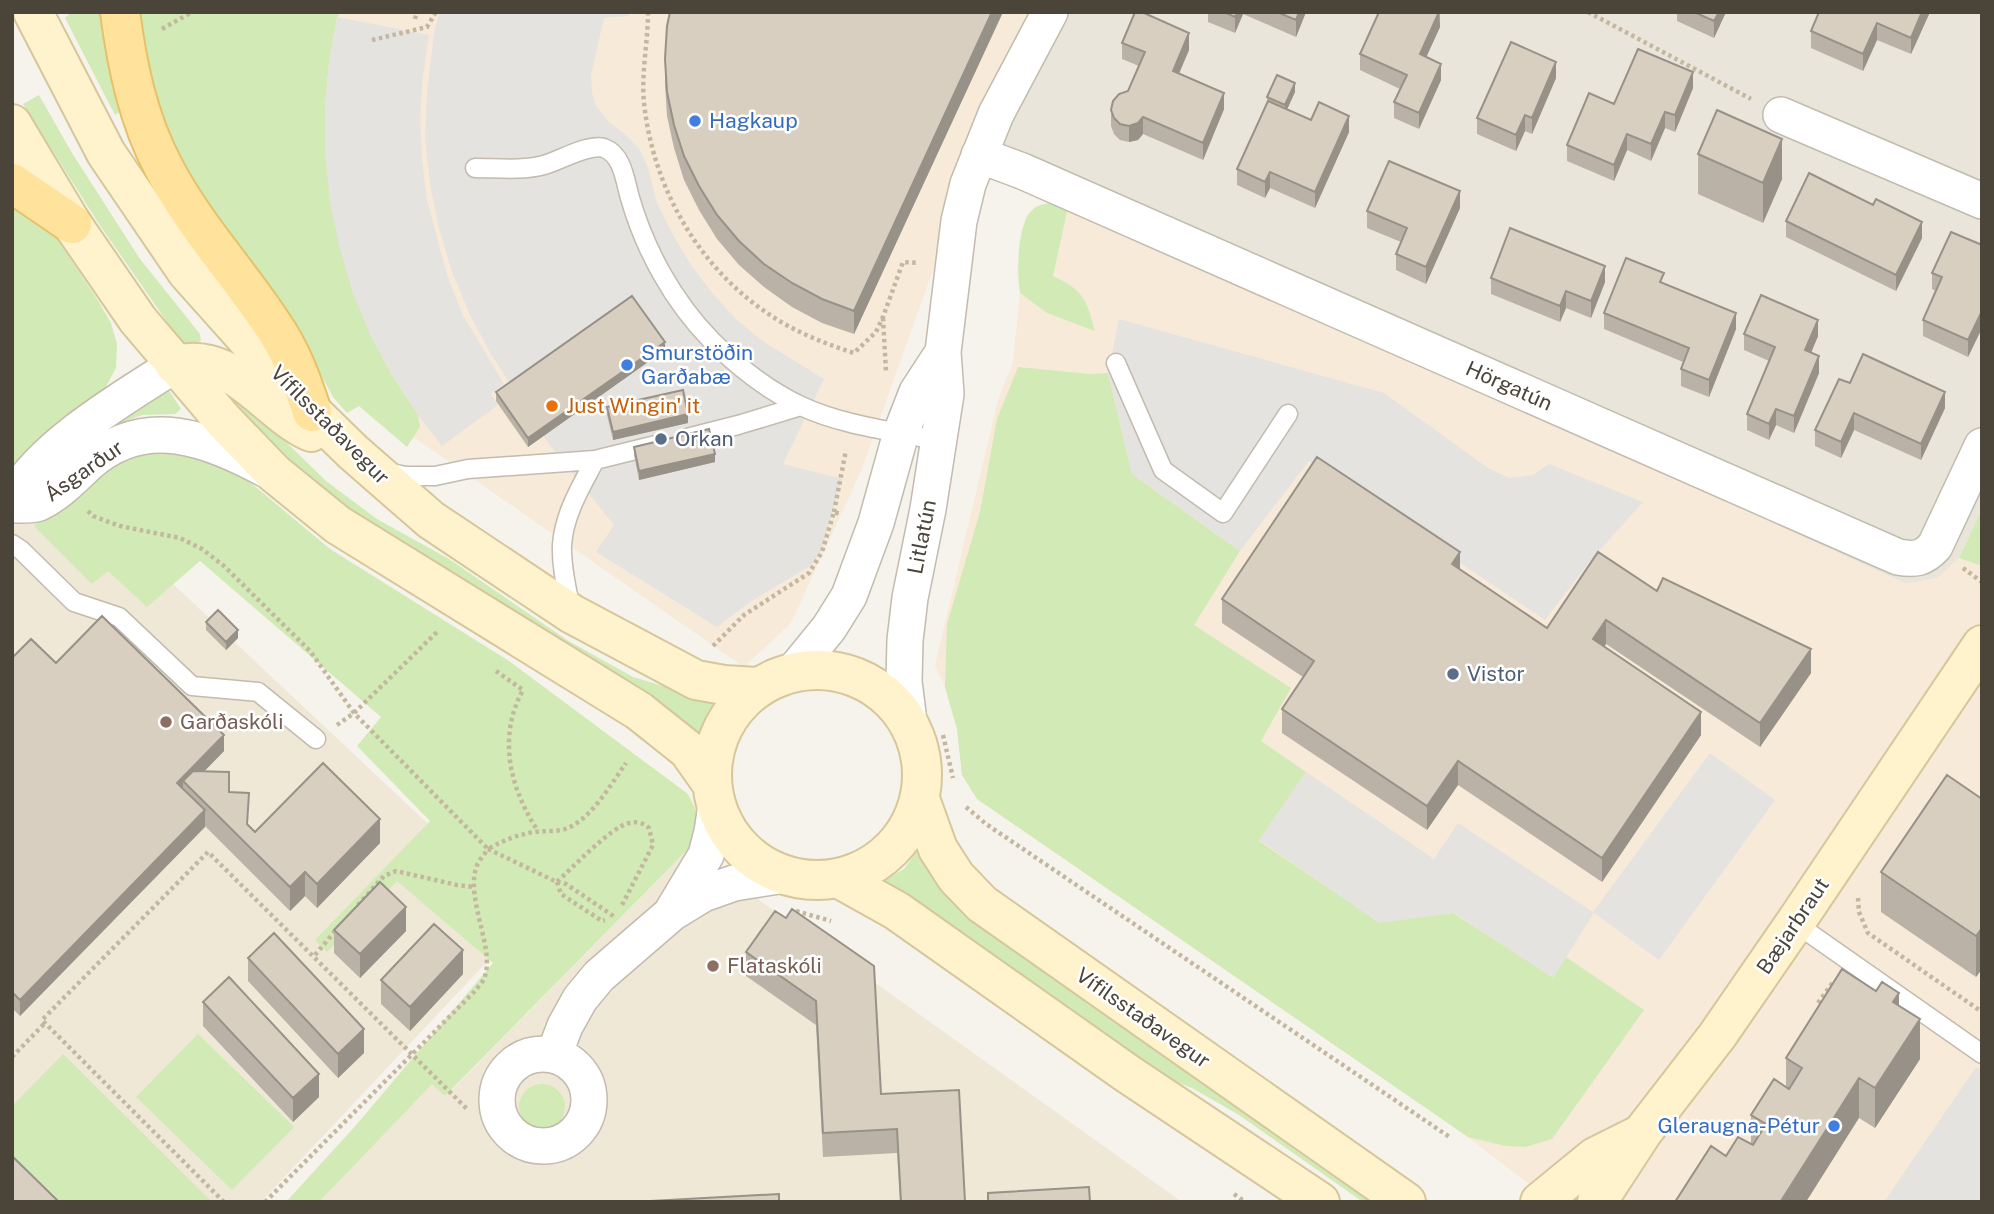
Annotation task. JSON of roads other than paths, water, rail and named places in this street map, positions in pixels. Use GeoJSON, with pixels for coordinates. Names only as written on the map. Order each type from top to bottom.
{"type":"FeatureCollection","features":[{"type":"Feature","properties":{"kind":"main road","name":"Vífilsstaðavegur"},"geometry":{"type":"LineString","coordinates":[[33,12],[106,153],[187,272],[312,412],[363,460],[431,520],[572,614],[696,680],[757,687]]}},
{"type":"Feature","properties":{"kind":"main road"},"geometry":{"type":"LineString","coordinates":[[120,12],[133,84],[146,133],[163,168],[198,223],[274,326],[297,368],[312,412]]}},
{"type":"Feature","properties":{"kind":"main road","name":"Vífilsstaðavegur"},"geometry":{"type":"LineString","coordinates":[[12,124],[72,224],[131,310],[175,365],[274,473],[338,525],[639,711],[688,750],[714,794],[726,828],[742,848],[762,864],[787,892],[811,880],[838,878],[866,868],[891,850],[938,793]]}},
{"type":"Feature","properties":{"kind":"main road"},"geometry":{"type":"LineString","coordinates":[[12,183],[72,224]]}},
{"type":"Feature","properties":{"kind":"main road"},"geometry":{"type":"LineString","coordinates":[[175,365],[196,362],[221,368],[243,380],[277,411],[363,460]]}},
{"type":"Feature","properties":{"kind":"main road","name":"Bæjarbraut"},"geometry":{"type":"LineString","coordinates":[[1597,1202],[1642,1133],[1717,1036],[1796,923],[1982,645]]}},
{"type":"Feature","properties":{"kind":"main road","name":"Vífilsstaðavegur"},"geometry":{"type":"LineString","coordinates":[[714,794],[713,756],[722,729],[737,706],[757,687],[793,672],[827,669],[859,678],[888,696],[926,727],[919,747],[923,772],[938,793],[938,849],[956,877],[982,904],[1406,1202]]}},
{"type":"Feature","properties":{"kind":"main road"},"geometry":{"type":"LineString","coordinates":[[838,878],[897,911],[1128,1074],[1320,1202]]}},
{"type":"Feature","properties":{"kind":"main road"},"geometry":{"type":"LineString","coordinates":[[1540,1202],[1595,1157],[1642,1133]]}},
{"type":"Feature","properties":{"kind":"main road"},"geometry":{"type":"LineString","coordinates":[[1622,1202],[1642,1133]]}},
{"type":"Feature","properties":{"kind":"street","name":"Litlatún"},"geometry":{"type":"LineString","coordinates":[[926,727],[904,681],[905,640],[946,394],[943,352],[958,221],[979,155],[996,114],[1050,12]]}},
{"type":"Feature","properties":{"kind":"street"},"geometry":{"type":"LineString","coordinates":[[1781,115],[1982,201]]}},
{"type":"Feature","properties":{"kind":"street","name":"Hörgatún"},"geometry":{"type":"LineString","coordinates":[[979,155],[1033,176],[1898,557],[1912,560],[1925,557],[1935,546],[1982,446]]}},
{"type":"Feature","properties":{"kind":"street","name":"Litlatún"},"geometry":{"type":"LineString","coordinates":[[793,672],[829,628],[849,596],[876,523],[901,433],[918,392],[943,352]]}},
{"type":"Feature","properties":{"kind":"street","name":"Ásgarður"},"geometry":{"type":"LineString","coordinates":[[175,365],[108,407],[42,462],[20,483],[12,503],[37,504],[110,447],[149,435],[174,435],[196,439],[231,451],[274,473]]}},
{"type":"Feature","properties":{"kind":"street"},"geometry":{"type":"LineString","coordinates":[[672,913],[706,855],[712,832],[714,794]]}},
{"type":"Feature","properties":{"kind":"street"},"geometry":{"type":"LineString","coordinates":[[554,1055],[565,1026],[580,999],[672,913],[703,894],[734,883],[787,892]]}},
{"type":"Feature","properties":{"kind":"lane"},"geometry":{"type":"LineString","coordinates":[[475,168],[542,166],[581,151],[600,147],[611,152],[623,172],[634,210],[655,263],[686,310],[710,339],[737,364],[801,406],[853,423],[940,441]]}},
{"type":"Feature","properties":{"kind":"lane"},"geometry":{"type":"LineString","coordinates":[[1116,363],[1163,470],[1223,513],[1288,414]]}},
{"type":"Feature","properties":{"kind":"lane"},"geometry":{"type":"LineString","coordinates":[[363,460],[406,476],[435,476],[468,469],[595,460],[738,425],[801,406]]}},
{"type":"Feature","properties":{"kind":"lane"},"geometry":{"type":"LineString","coordinates":[[572,614],[563,565],[565,526],[573,503],[595,460]]}},
{"type":"Feature","properties":{"kind":"lane"},"geometry":{"type":"LineString","coordinates":[[12,544],[74,602],[119,617],[192,686],[258,692],[316,739]]}},
{"type":"Feature","properties":{"kind":"lane"},"geometry":{"type":"LineString","coordinates":[[1796,923],[1982,1054]]}},
{"type":"Feature","properties":{"kind":"place","name":"Hagkaup"},"geometry":{"type":"Point","coordinates":[695,121]}},
{"type":"Feature","properties":{"kind":"place","name":"Smurstöðin Garðabæ"},"geometry":{"type":"Point","coordinates":[627,365]}},
{"type":"Feature","properties":{"kind":"place","name":"Just Wingin' it"},"geometry":{"type":"Point","coordinates":[552,406]}},
{"type":"Feature","properties":{"kind":"place","name":"Orkan"},"geometry":{"type":"Point","coordinates":[661,439]}},
{"type":"Feature","properties":{"kind":"place","name":"Vistor"},"geometry":{"type":"Point","coordinates":[1453,674]}},
{"type":"Feature","properties":{"kind":"place","name":"Garðaskóli"},"geometry":{"type":"Point","coordinates":[166,722]}},
{"type":"Feature","properties":{"kind":"place","name":"Flataskóli"},"geometry":{"type":"Point","coordinates":[713,966]}},
{"type":"Feature","properties":{"kind":"place","name":"Gleraugna-Pétur"},"geometry":{"type":"Point","coordinates":[1834,1126]}}]}
